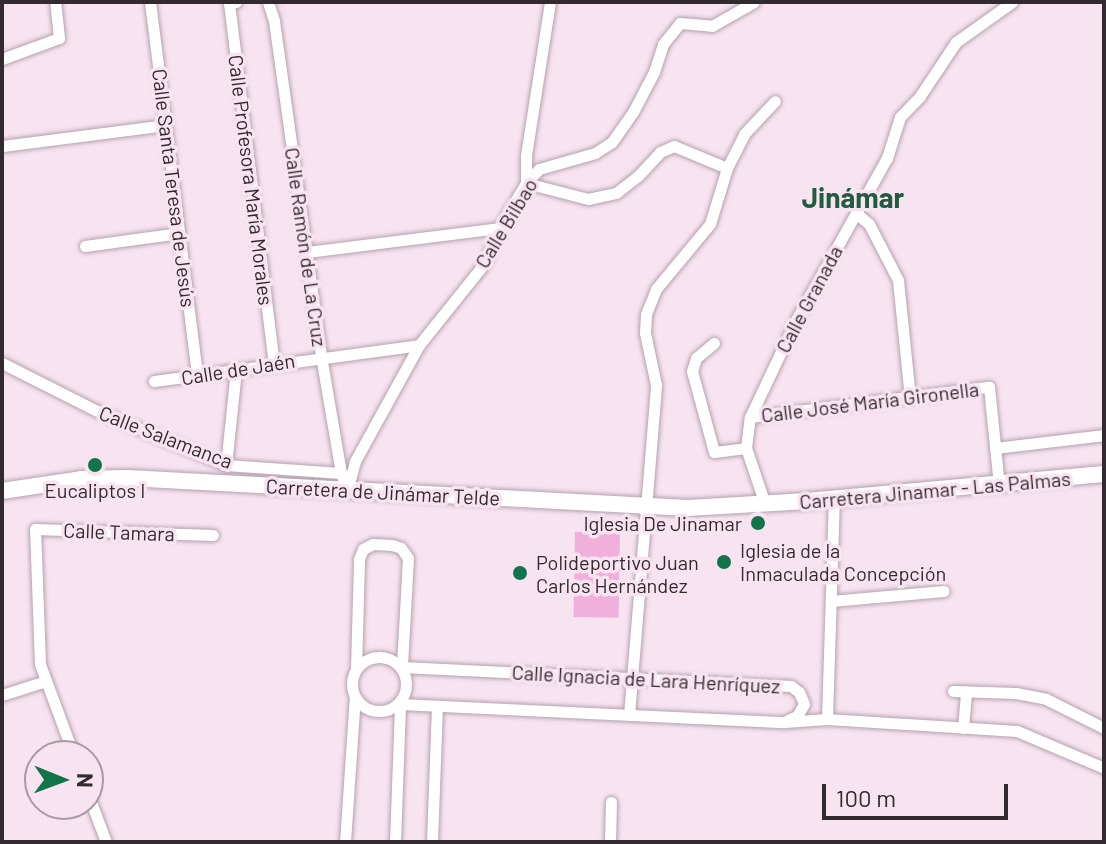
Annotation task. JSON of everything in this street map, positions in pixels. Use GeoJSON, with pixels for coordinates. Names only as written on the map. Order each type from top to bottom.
{"type":"FeatureCollection","features":[{"type":"Feature","properties":{"kind":"main road","name":"Carretera Jinamar - Las Palmas"},"geometry":{"type":"LineString","coordinates":[[765,504],[999,486],[1104,474]]}},
{"type":"Feature","properties":{"kind":"main road","name":"Carretera de Jinámar Telde"},"geometry":{"type":"LineString","coordinates":[[2,491],[81,479],[128,478],[643,507],[765,504]]}},
{"type":"Feature","properties":{"kind":"street"},"geometry":{"type":"LineString","coordinates":[[2,59],[59,38],[55,2]]}},
{"type":"Feature","properties":{"kind":"street","name":"Calle Santa Teresa de Jesús"},"geometry":{"type":"LineString","coordinates":[[150,2],[197,375]]}},
{"type":"Feature","properties":{"kind":"street","name":"Calle Profesora María Morales"},"geometry":{"type":"LineString","coordinates":[[236,2],[229,3],[274,364]]}},
{"type":"Feature","properties":{"kind":"street","name":"Calle Ramón de La Cruz"},"geometry":{"type":"LineString","coordinates":[[268,2],[274,21],[321,356],[341,473],[347,491]]}},
{"type":"Feature","properties":{"kind":"street"},"geometry":{"type":"LineString","coordinates":[[550,2],[526,156],[526,183],[588,199],[616,193],[638,176],[660,152],[674,146],[727,168]]}},
{"type":"Feature","properties":{"kind":"street","name":"Calle Bilbao"},"geometry":{"type":"LineString","coordinates":[[347,491],[355,461],[419,345],[484,264],[499,228],[526,183],[539,169],[595,153],[612,142],[647,85],[663,44],[680,23],[712,26],[754,2]]}},
{"type":"Feature","properties":{"kind":"street","name":"Calle Granada"},"geometry":{"type":"LineString","coordinates":[[765,504],[746,448],[750,417],[796,320],[887,158],[900,117],[920,96],[956,42],[1012,2]]}},
{"type":"Feature","properties":{"kind":"street"},"geometry":{"type":"LineString","coordinates":[[629,715],[643,507],[656,385],[645,333],[646,314],[656,289],[710,224],[727,168],[744,134],[775,101]]}},
{"type":"Feature","properties":{"kind":"street"},"geometry":{"type":"LineString","coordinates":[[2,146],[165,125]]}},
{"type":"Feature","properties":{"kind":"street"},"geometry":{"type":"LineString","coordinates":[[856,213],[869,224],[898,280],[910,398]]}},
{"type":"Feature","properties":{"kind":"street"},"geometry":{"type":"LineString","coordinates":[[307,252],[499,228]]}},
{"type":"Feature","properties":{"kind":"street"},"geometry":{"type":"LineString","coordinates":[[85,246],[179,233]]}},
{"type":"Feature","properties":{"kind":"street"},"geometry":{"type":"LineString","coordinates":[[714,343],[696,358],[692,371],[714,452],[746,448]]}},
{"type":"Feature","properties":{"kind":"street","name":"Calle de Jaén"},"geometry":{"type":"LineString","coordinates":[[154,381],[419,345]]}},
{"type":"Feature","properties":{"kind":"street","name":"Calle Salamanca"},"geometry":{"type":"LineString","coordinates":[[2,363],[95,410],[226,465],[341,473]]}},
{"type":"Feature","properties":{"kind":"street"},"geometry":{"type":"LineString","coordinates":[[226,465],[236,370]]}},
{"type":"Feature","properties":{"kind":"street","name":"Calle José María Gironella"},"geometry":{"type":"LineString","coordinates":[[750,417],[989,387],[995,448]]}},
{"type":"Feature","properties":{"kind":"street"},"geometry":{"type":"LineString","coordinates":[[999,486],[995,448],[1104,435]]}},
{"type":"Feature","properties":{"kind":"street"},"geometry":{"type":"LineString","coordinates":[[827,719],[834,498]]}},
{"type":"Feature","properties":{"kind":"street","name":"Calle Tamara"},"geometry":{"type":"LineString","coordinates":[[68,740],[40,664],[35,529],[213,535]]}},
{"type":"Feature","properties":{"kind":"street"},"geometry":{"type":"LineString","coordinates":[[395,842],[400,704],[406,692],[407,679],[402,667],[408,558],[401,548],[373,544],[363,549],[359,559],[356,669],[352,688],[363,707],[375,712],[389,711],[400,704]]}},
{"type":"Feature","properties":{"kind":"street"},"geometry":{"type":"LineString","coordinates":[[831,601],[944,591]]}},
{"type":"Feature","properties":{"kind":"street"},"geometry":{"type":"LineString","coordinates":[[356,669],[366,660],[378,656],[391,659],[402,667]]}},
{"type":"Feature","properties":{"kind":"street","name":"Calle Ignacia de Lara Henríquez"},"geometry":{"type":"LineString","coordinates":[[400,704],[785,722],[797,716],[804,704],[799,692],[791,686],[402,667]]}},
{"type":"Feature","properties":{"kind":"street"},"geometry":{"type":"LineString","coordinates":[[2,695],[46,681]]}},
{"type":"Feature","properties":{"kind":"street"},"geometry":{"type":"LineString","coordinates":[[953,691],[1016,693],[1046,699],[1104,728]]}},
{"type":"Feature","properties":{"kind":"street"},"geometry":{"type":"LineString","coordinates":[[963,728],[966,691]]}},
{"type":"Feature","properties":{"kind":"street"},"geometry":{"type":"LineString","coordinates":[[345,842],[350,722],[355,697]]}},
{"type":"Feature","properties":{"kind":"street"},"geometry":{"type":"LineString","coordinates":[[804,704],[827,719]]}},
{"type":"Feature","properties":{"kind":"street"},"geometry":{"type":"LineString","coordinates":[[432,842],[437,707]]}},
{"type":"Feature","properties":{"kind":"street"},"geometry":{"type":"LineString","coordinates":[[785,722],[827,719],[1017,731],[1104,768]]}},
{"type":"Feature","properties":{"kind":"street"},"geometry":{"type":"LineString","coordinates":[[610,842],[611,802]]}},
{"type":"Feature","properties":{"kind":"street"},"geometry":{"type":"LineString","coordinates":[[98,820],[106,842]]}},
{"type":"Feature","properties":{"kind":"shaded area"},"geometry":{"type":"Polygon","coordinates":[[[575,532],[620,533],[619,618],[574,617],[575,532]]]}},
{"type":"Feature","properties":{"kind":"place","name":"Eucaliptos I"},"geometry":{"type":"Point","coordinates":[95,465]}},
{"type":"Feature","properties":{"kind":"place","name":"Iglesia De Jinamar"},"geometry":{"type":"Point","coordinates":[758,523]}},
{"type":"Feature","properties":{"kind":"place","name":"Iglesia de la Inmaculada Concepción"},"geometry":{"type":"Point","coordinates":[724,562]}},
{"type":"Feature","properties":{"kind":"place","name":"Polideportivo Juan Carlos Hernández"},"geometry":{"type":"Point","coordinates":[520,573]}},
{"type":"Feature","properties":{"kind":"district","name":"Jinámar"},"geometry":{"type":"Point","coordinates":[853,197]}}]}
